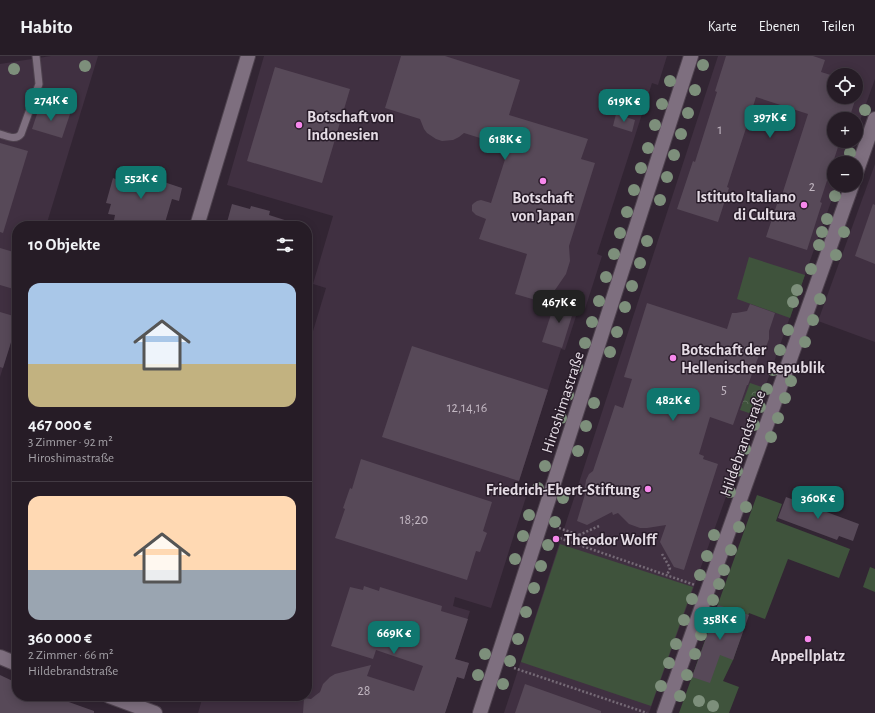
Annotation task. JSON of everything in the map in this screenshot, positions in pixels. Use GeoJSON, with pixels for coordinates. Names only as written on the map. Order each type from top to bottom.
{"type":"FeatureCollection","features":[{"type":"Feature","properties":{"kind":"street"},"geometry":{"type":"LineString","coordinates":[[198,221],[248,56]]}},
{"type":"Feature","properties":{"kind":"street","name":"Hiroshimastraße"},"geometry":{"type":"LineString","coordinates":[[480,713],[691,56]]}},
{"type":"Feature","properties":{"kind":"street"},"geometry":{"type":"LineString","coordinates":[[862,156],[875,119]]}},
{"type":"Feature","properties":{"kind":"street","name":"Hildebrandstraße"},"geometry":{"type":"LineString","coordinates":[[664,713],[850,192]]}},
{"type":"Feature","properties":{"kind":"street"},"geometry":{"type":"LineString","coordinates":[[0,657],[12,662]]}},
{"type":"Feature","properties":{"kind":"street"},"geometry":{"type":"LineString","coordinates":[[123,701],[155,713]]}},
{"type":"Feature","properties":{"kind":"lane"},"geometry":{"type":"LineString","coordinates":[[0,134],[15,138],[19,137],[21,134],[39,84],[36,56]]}},
{"type":"Feature","properties":{"kind":"path"},"geometry":{"type":"LineString","coordinates":[[559,528],[579,535],[599,526]]}},
{"type":"Feature","properties":{"kind":"path"},"geometry":{"type":"LineString","coordinates":[[576,544],[579,535]]}},
{"type":"Feature","properties":{"kind":"path"},"geometry":{"type":"LineString","coordinates":[[556,538],[697,585]]}},
{"type":"Feature","properties":{"kind":"path"},"geometry":{"type":"LineString","coordinates":[[662,554],[670,568],[668,575]]}},
{"type":"Feature","properties":{"kind":"path"},"geometry":{"type":"LineString","coordinates":[[514,668],[647,713]]}},
{"type":"Feature","properties":{"kind":"shaded area"},"geometry":{"type":"Polygon","coordinates":[[[51,56],[98,56],[48,221],[12,221],[12,338],[0,377],[0,64],[51,56]]]}},
{"type":"Feature","properties":{"kind":"shaded area"},"geometry":{"type":"Polygon","coordinates":[[[264,56],[667,56],[658,85],[652,83],[597,254],[602,256],[585,309],[579,307],[565,350],[561,349],[515,494],[526,497],[491,608],[455,597],[453,606],[470,611],[455,659],[469,663],[464,679],[457,677],[445,713],[198,713],[202,701],[312,701],[312,334],[326,288],[313,284],[333,216],[227,185],[264,56]]]}},
{"type":"Feature","properties":{"kind":"shaded area"},"geometry":{"type":"Polygon","coordinates":[[[718,56],[875,56],[875,79],[863,112],[827,112],[827,148],[850,148],[848,156],[827,156],[827,192],[835,192],[649,713],[504,713],[718,56]]]}},
{"type":"Feature","properties":{"kind":"shaded area"},"geometry":{"type":"Polygon","coordinates":[[[875,164],[875,342],[818,321],[875,164]]]}},
{"type":"Feature","properties":{"kind":"green space"},"geometry":{"type":"Polygon","coordinates":[[[749,257],[805,275],[790,318],[737,299],[749,257]]]}},
{"type":"Feature","properties":{"kind":"green space"},"geometry":{"type":"Polygon","coordinates":[[[750,383],[765,388],[755,415],[740,410],[750,383]]]}},
{"type":"Feature","properties":{"kind":"green space"},"geometry":{"type":"Polygon","coordinates":[[[757,495],[782,504],[776,521],[850,549],[839,578],[788,559],[765,619],[749,613],[733,660],[723,681],[739,687],[729,713],[679,713],[757,495]]]}},
{"type":"Feature","properties":{"kind":"green space"},"geometry":{"type":"Polygon","coordinates":[[[560,544],[693,587],[651,706],[521,662],[560,544]]]}},
{"type":"Feature","properties":{"kind":"green space"},"geometry":{"type":"Polygon","coordinates":[[[870,567],[875,569],[875,592],[863,587],[870,567]]]}},
{"type":"Feature","properties":{"kind":"building","name":"Botschaft von Japan"},"geometry":{"type":"Polygon","coordinates":[[[401,56],[445,56],[520,80],[509,115],[588,139],[581,159],[595,163],[569,246],[570,261],[566,274],[546,303],[515,294],[527,254],[479,239],[486,219],[476,215],[472,211],[472,205],[477,201],[481,200],[491,203],[509,147],[464,133],[453,140],[442,141],[427,133],[420,119],[385,108],[401,56]]]}},
{"type":"Feature","properties":{"kind":"building"},"geometry":{"type":"Polygon","coordinates":[[[726,56],[813,56],[825,60],[821,72],[827,74],[827,104],[854,104],[851,112],[827,112],[827,148],[838,148],[835,156],[827,156],[827,181],[820,202],[822,203],[807,250],[766,237],[777,204],[779,204],[808,114],[756,97],[727,187],[729,188],[718,222],[677,209],[693,161],[695,162],[717,92],[715,91],[726,56]]]}},
{"type":"Feature","properties":{"kind":"building","name":"Botschaft von Indonesien"},"geometry":{"type":"Polygon","coordinates":[[[275,67],[350,89],[322,183],[247,161],[275,67]]]}},
{"type":"Feature","properties":{"kind":"building"},"geometry":{"type":"Polygon","coordinates":[[[40,105],[70,114],[62,138],[32,129],[40,105]]]}},
{"type":"Feature","properties":{"kind":"building"},"geometry":{"type":"Polygon","coordinates":[[[616,114],[635,120],[632,132],[613,126],[616,114]]]}},
{"type":"Feature","properties":{"kind":"building"},"geometry":{"type":"Polygon","coordinates":[[[0,143],[28,151],[3,233],[0,232],[0,143]]]}},
{"type":"Feature","properties":{"kind":"building"},"geometry":{"type":"Polygon","coordinates":[[[121,171],[182,188],[179,201],[172,199],[165,221],[114,220],[115,215],[108,214],[111,204],[106,203],[113,178],[118,180],[121,171]]]}},
{"type":"Feature","properties":{"kind":"building"},"geometry":{"type":"Polygon","coordinates":[[[232,204],[250,209],[251,206],[270,211],[269,215],[288,221],[227,221],[232,204]]]}},
{"type":"Feature","properties":{"kind":"building"},"geometry":{"type":"Polygon","coordinates":[[[873,204],[875,205],[875,264],[855,256],[873,204]]]}},
{"type":"Feature","properties":{"kind":"building"},"geometry":{"type":"Polygon","coordinates":[[[0,248],[12,252],[12,289],[0,285],[0,248]]]}},
{"type":"Feature","properties":{"kind":"building"},"geometry":{"type":"Polygon","coordinates":[[[556,299],[575,306],[562,348],[542,342],[556,299]]]}},
{"type":"Feature","properties":{"kind":"building"},"geometry":{"type":"Polygon","coordinates":[[[647,303],[727,329],[732,313],[747,311],[750,304],[775,313],[766,347],[760,353],[733,425],[710,417],[699,454],[704,456],[703,459],[718,464],[684,570],[674,567],[660,542],[666,525],[640,528],[629,524],[618,513],[613,515],[612,512],[587,525],[577,521],[586,491],[586,480],[589,474],[593,471],[615,405],[623,408],[632,379],[624,377],[647,303]]]}},
{"type":"Feature","properties":{"kind":"building"},"geometry":{"type":"Polygon","coordinates":[[[0,312],[12,316],[12,339],[3,368],[0,367],[0,312]]]}},
{"type":"Feature","properties":{"kind":"building"},"geometry":{"type":"Polygon","coordinates":[[[412,346],[548,390],[519,481],[382,437],[412,346]]]}},
{"type":"Feature","properties":{"kind":"building"},"geometry":{"type":"Polygon","coordinates":[[[361,459],[492,502],[483,531],[487,533],[480,552],[476,551],[467,580],[335,538],[345,509],[343,508],[350,488],[352,489],[361,459]]]}},
{"type":"Feature","properties":{"kind":"building"},"geometry":{"type":"Polygon","coordinates":[[[786,497],[859,524],[853,541],[839,536],[837,540],[778,518],[786,497]]]}},
{"type":"Feature","properties":{"kind":"building"},"geometry":{"type":"Polygon","coordinates":[[[364,586],[379,591],[380,587],[442,606],[441,611],[468,619],[455,659],[469,663],[464,679],[457,677],[445,713],[303,713],[304,701],[312,701],[312,698],[320,692],[323,684],[330,677],[335,674],[371,665],[367,676],[414,691],[423,666],[376,650],[373,659],[331,646],[350,587],[363,590],[364,586]]]}},
{"type":"Feature","properties":{"kind":"building"},"geometry":{"type":"Polygon","coordinates":[[[718,605],[749,615],[733,660],[720,655],[710,683],[692,677],[718,605]]]}},
{"type":"Feature","properties":{"kind":"building"},"geometry":{"type":"Polygon","coordinates":[[[0,675],[12,681],[12,701],[66,701],[94,711],[94,713],[0,713],[0,675]]]}},
{"type":"Feature","properties":{"kind":"building"},"geometry":{"type":"Polygon","coordinates":[[[525,684],[601,711],[601,713],[515,713],[525,684]]]}},
{"type":"Feature","properties":{"kind":"place","name":"Botschaft von Indonesien"},"geometry":{"type":"Point","coordinates":[299,125]}},
{"type":"Feature","properties":{"kind":"place","name":"Botschaft von Japan"},"geometry":{"type":"Point","coordinates":[543,181]}},
{"type":"Feature","properties":{"kind":"place","name":"Istituto Italiano di Cultura"},"geometry":{"type":"Point","coordinates":[804,205]}},
{"type":"Feature","properties":{"kind":"place","name":"Botschaft der Hellenischen Republik"},"geometry":{"type":"Point","coordinates":[673,358]}},
{"type":"Feature","properties":{"kind":"place","name":"Friedrich-Ebert-Stiftung"},"geometry":{"type":"Point","coordinates":[648,489]}},
{"type":"Feature","properties":{"kind":"place","name":"Theodor Wolff"},"geometry":{"type":"Point","coordinates":[556,539]}},
{"type":"Feature","properties":{"kind":"place","name":"Appellplatz"},"geometry":{"type":"Point","coordinates":[808,639]}}]}
